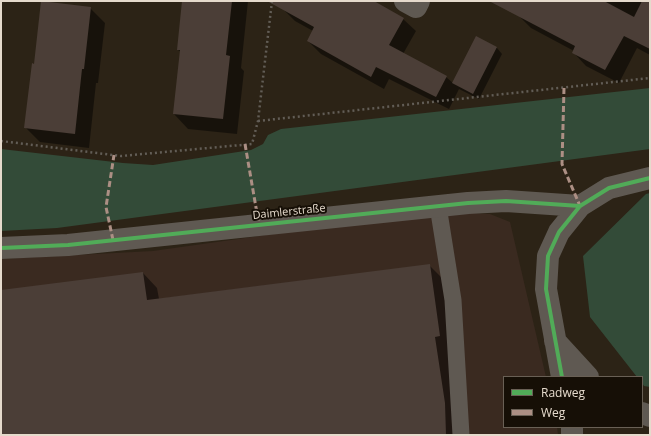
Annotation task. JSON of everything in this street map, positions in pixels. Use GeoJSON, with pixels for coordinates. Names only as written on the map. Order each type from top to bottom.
{"type":"FeatureCollection","features":[{"type":"Feature","properties":{"kind":"street"},"geometry":{"type":"LineString","coordinates":[[405,1],[416,7],[419,1]]}},
{"type":"Feature","properties":{"kind":"street"},"geometry":{"type":"LineString","coordinates":[[562,376],[546,289],[548,256],[559,232],[580,206],[608,188],[650,178]]}},
{"type":"Feature","properties":{"kind":"street","name":"Daimlerstraße"},"geometry":{"type":"LineString","coordinates":[[1,248],[68,245],[468,203],[506,201],[580,206]]}},
{"type":"Feature","properties":{"kind":"street"},"geometry":{"type":"LineString","coordinates":[[555,341],[587,376]]}},
{"type":"Feature","properties":{"kind":"lane"},"geometry":{"type":"LineString","coordinates":[[438,206],[454,300],[461,435]]}},
{"type":"Feature","properties":{"kind":"path"},"geometry":{"type":"LineString","coordinates":[[1,142],[121,156],[252,144],[258,121],[272,1]]}},
{"type":"Feature","properties":{"kind":"path"},"geometry":{"type":"LineString","coordinates":[[258,121],[650,78]]}},
{"type":"Feature","properties":{"kind":"shaded area"},"geometry":{"type":"Polygon","coordinates":[[[450,212],[490,214],[510,222],[546,376],[503,376],[503,428],[557,428],[558,435],[1,435],[1,259],[153,251],[323,227],[450,212]]]}},
{"type":"Feature","properties":{"kind":"green space"},"geometry":{"type":"Polygon","coordinates":[[[650,88],[650,149],[57,228],[1,231],[1,149],[153,165],[251,150],[263,144],[268,135],[281,129],[650,88]]]}},
{"type":"Feature","properties":{"kind":"green space"},"geometry":{"type":"Polygon","coordinates":[[[650,193],[650,387],[644,386],[643,376],[636,376],[590,317],[583,256],[646,194],[650,193]]]}},
{"type":"Feature","properties":{"kind":"building"},"geometry":{"type":"Polygon","coordinates":[[[41,1],[91,7],[75,134],[24,128],[32,63],[34,64],[41,1]]]}},
{"type":"Feature","properties":{"kind":"building"},"geometry":{"type":"Polygon","coordinates":[[[182,1],[232,1],[226,55],[230,56],[223,119],[173,114],[180,50],[177,50],[182,1]]]}},
{"type":"Feature","properties":{"kind":"building"},"geometry":{"type":"Polygon","coordinates":[[[267,1],[374,1],[404,18],[389,45],[447,76],[436,97],[376,67],[371,77],[307,41],[314,27],[267,1]]]}},
{"type":"Feature","properties":{"kind":"building"},"geometry":{"type":"Polygon","coordinates":[[[489,1],[604,1],[634,17],[642,1],[650,1],[650,49],[624,36],[605,70],[572,53],[575,46],[489,1]]]}},
{"type":"Feature","properties":{"kind":"building"},"geometry":{"type":"Polygon","coordinates":[[[476,36],[497,47],[473,94],[452,83],[476,36]]]}},
{"type":"Feature","properties":{"kind":"building"},"geometry":{"type":"Polygon","coordinates":[[[430,264],[440,336],[435,337],[445,403],[446,435],[1,435],[1,290],[143,272],[147,300],[430,264]]]}},
{"type":"Feature","properties":{"kind":"marked path"},"geometry":{"type":"LineString","coordinates":[[564,88],[562,164],[580,206]]}},
{"type":"Feature","properties":{"kind":"marked path"},"geometry":{"type":"LineString","coordinates":[[245,144],[259,225]]}},
{"type":"Feature","properties":{"kind":"marked path"},"geometry":{"type":"LineString","coordinates":[[113,240],[106,207],[114,155]]}},
{"type":"Feature","properties":{"kind":"cycle path"},"geometry":{"type":"LineString","coordinates":[[562,376],[546,289],[548,256],[559,232],[580,206],[609,188],[650,178]]}},
{"type":"Feature","properties":{"kind":"cycle path"},"geometry":{"type":"LineString","coordinates":[[1,248],[68,245],[468,203],[506,201],[580,206]]}}]}
